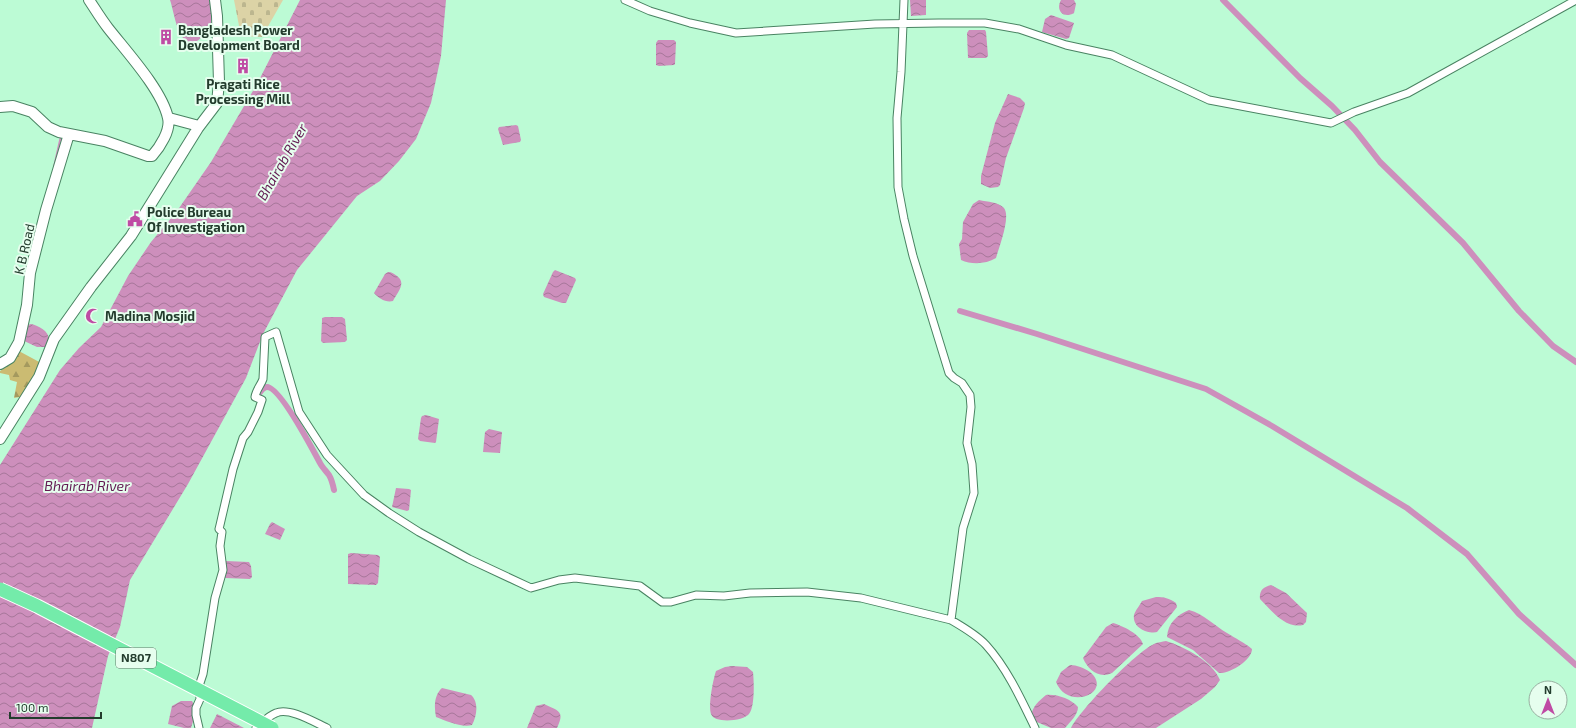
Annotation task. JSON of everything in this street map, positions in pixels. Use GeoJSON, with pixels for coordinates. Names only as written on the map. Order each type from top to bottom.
{"type":"FeatureCollection","features":[{"type":"Feature","properties":{"kind":"highway","name":"N807"},"geometry":{"type":"LineString","coordinates":[[0,589],[37,606],[272,728]]}},
{"type":"Feature","properties":{"kind":"street"},"geometry":{"type":"LineString","coordinates":[[0,107],[13,106],[32,112],[48,127],[59,132],[104,141],[152,156],[167,131],[169,118],[161,100],[147,77],[106,26],[89,0]]}},
{"type":"Feature","properties":{"kind":"street"},"geometry":{"type":"LineString","coordinates":[[0,439],[39,377],[54,339],[91,287],[131,236],[200,126],[217,103],[219,82],[217,16],[215,0]]}},
{"type":"Feature","properties":{"kind":"street"},"geometry":{"type":"LineString","coordinates":[[625,0],[690,23],[736,33],[875,24],[903,25],[939,23],[985,24],[1019,29],[1066,45],[1112,55],[1209,100],[1331,123],[1354,112],[1408,93],[1576,0]]}},
{"type":"Feature","properties":{"kind":"street"},"geometry":{"type":"LineString","coordinates":[[904,0],[902,72],[897,118],[898,187],[913,256],[950,372],[954,378],[967,389],[970,395],[971,407],[967,443],[972,464],[974,492],[963,528],[951,620]]}},
{"type":"Feature","properties":{"kind":"street"},"geometry":{"type":"LineString","coordinates":[[169,118],[200,126]]}},
{"type":"Feature","properties":{"kind":"street","name":"K B Road"},"geometry":{"type":"LineString","coordinates":[[0,364],[10,358],[20,342],[27,305],[30,272],[46,210],[69,134]]}},
{"type":"Feature","properties":{"kind":"street"},"geometry":{"type":"LineString","coordinates":[[199,728],[196,708],[200,699],[200,686],[215,598],[223,570],[220,546],[222,532],[219,529],[233,469],[243,438],[248,432],[262,400],[255,397],[263,379],[265,337],[276,332],[299,412],[327,455],[364,495],[389,514],[469,559],[532,588],[559,580],[575,578],[640,586],[662,602],[671,602],[696,595],[724,596],[750,593],[808,592],[861,598],[951,620],[986,645],[1016,690],[1035,728]]}},
{"type":"Feature","properties":{"kind":"street"},"geometry":{"type":"LineString","coordinates":[[256,728],[277,712],[288,712],[326,728]]}},
{"type":"Feature","properties":{"kind":"green space"},"geometry":{"type":"Polygon","coordinates":[[[234,0],[283,0],[262,37],[241,36],[234,0]]]}},
{"type":"Feature","properties":{"kind":"green space"},"geometry":{"type":"Polygon","coordinates":[[[17,350],[43,364],[20,397],[14,398],[17,382],[10,380],[9,375],[0,373],[0,371],[9,365],[17,350]]]}},
{"type":"Feature","properties":{"kind":"water"},"geometry":{"type":"Polygon","coordinates":[[[170,0],[211,0],[212,18],[210,28],[203,37],[193,43],[186,41],[178,27],[170,0]]]}},
{"type":"Feature","properties":{"kind":"water","name":"Bhairab River"},"geometry":{"type":"Polygon","coordinates":[[[300,0],[446,0],[441,56],[431,103],[416,139],[399,161],[380,181],[357,196],[297,270],[263,334],[246,378],[188,484],[130,580],[120,627],[108,656],[92,728],[0,728],[0,465],[60,370],[79,348],[101,327],[128,276],[151,242],[177,211],[211,162],[257,84],[300,0]]]}},
{"type":"Feature","properties":{"kind":"water"},"geometry":{"type":"Polygon","coordinates":[[[910,0],[926,0],[926,15],[911,16],[910,0]]]}},
{"type":"Feature","properties":{"kind":"water"},"geometry":{"type":"Polygon","coordinates":[[[1061,0],[1074,0],[1076,4],[1074,13],[1067,15],[1060,11],[1059,4],[1061,0]]]}},
{"type":"Feature","properties":{"kind":"water"},"geometry":{"type":"Polygon","coordinates":[[[1051,15],[1074,23],[1069,38],[1066,39],[1042,32],[1045,19],[1051,15]]]}},
{"type":"Feature","properties":{"kind":"water"},"geometry":{"type":"Polygon","coordinates":[[[969,30],[985,30],[988,56],[986,58],[968,58],[967,33],[969,30]]]}},
{"type":"Feature","properties":{"kind":"water"},"geometry":{"type":"Polygon","coordinates":[[[658,40],[674,40],[676,42],[674,65],[656,65],[656,43],[658,40]]]}},
{"type":"Feature","properties":{"kind":"water"},"geometry":{"type":"Polygon","coordinates":[[[1008,94],[1020,98],[1025,103],[1006,158],[1000,185],[998,187],[990,188],[981,184],[981,176],[995,123],[1008,94]]]}},
{"type":"Feature","properties":{"kind":"water"},"geometry":{"type":"Polygon","coordinates":[[[518,126],[521,140],[520,142],[503,145],[498,129],[499,127],[518,126]]]}},
{"type":"Feature","properties":{"kind":"water"},"geometry":{"type":"Polygon","coordinates":[[[979,200],[996,203],[1002,206],[1006,212],[1005,225],[996,258],[983,263],[970,263],[961,260],[959,244],[962,239],[963,222],[973,204],[979,200]]]}},
{"type":"Feature","properties":{"kind":"water"},"geometry":{"type":"Polygon","coordinates":[[[555,270],[575,278],[576,280],[566,303],[544,297],[543,294],[555,270]]]}},
{"type":"Feature","properties":{"kind":"water"},"geometry":{"type":"Polygon","coordinates":[[[388,272],[397,276],[401,282],[399,291],[393,301],[382,300],[374,293],[385,274],[388,272]]]}},
{"type":"Feature","properties":{"kind":"water"},"geometry":{"type":"Polygon","coordinates":[[[342,317],[345,319],[347,340],[345,342],[323,343],[321,341],[322,318],[342,317]]]}},
{"type":"Feature","properties":{"kind":"water"},"geometry":{"type":"Polygon","coordinates":[[[31,324],[43,329],[48,335],[49,339],[46,347],[37,347],[22,340],[27,325],[31,324]]]}},
{"type":"Feature","properties":{"kind":"water"},"geometry":{"type":"Polygon","coordinates":[[[426,415],[439,419],[435,443],[420,441],[418,439],[421,418],[422,416],[426,415]]]}},
{"type":"Feature","properties":{"kind":"water"},"geometry":{"type":"Polygon","coordinates":[[[489,429],[502,432],[500,453],[483,452],[485,432],[489,429]]]}},
{"type":"Feature","properties":{"kind":"water"},"geometry":{"type":"Polygon","coordinates":[[[396,488],[411,490],[409,510],[407,511],[392,507],[396,488]]]}},
{"type":"Feature","properties":{"kind":"water"},"geometry":{"type":"Polygon","coordinates":[[[272,522],[285,529],[280,540],[265,534],[272,522]]]}},
{"type":"Feature","properties":{"kind":"water"},"geometry":{"type":"Polygon","coordinates":[[[348,554],[378,555],[380,557],[378,583],[376,585],[348,584],[348,554]]]}},
{"type":"Feature","properties":{"kind":"water"},"geometry":{"type":"Polygon","coordinates":[[[224,562],[249,562],[252,577],[250,579],[225,578],[224,562]]]}},
{"type":"Feature","properties":{"kind":"water"},"geometry":{"type":"Polygon","coordinates":[[[1271,585],[1286,593],[1307,613],[1306,622],[1303,625],[1290,624],[1279,618],[1260,599],[1262,590],[1271,585]]]}},
{"type":"Feature","properties":{"kind":"water"},"geometry":{"type":"Polygon","coordinates":[[[1156,597],[1171,600],[1176,603],[1177,607],[1157,632],[1145,631],[1138,627],[1135,623],[1134,615],[1142,601],[1156,597]]]}},
{"type":"Feature","properties":{"kind":"water"},"geometry":{"type":"Polygon","coordinates":[[[1189,610],[1204,617],[1252,649],[1248,658],[1240,666],[1224,673],[1219,673],[1193,650],[1167,637],[1169,628],[1174,620],[1189,610]]]}},
{"type":"Feature","properties":{"kind":"water"},"geometry":{"type":"Polygon","coordinates":[[[1113,623],[1126,628],[1135,634],[1143,644],[1112,673],[1107,675],[1098,674],[1091,670],[1083,658],[1106,627],[1113,623]]]}},
{"type":"Feature","properties":{"kind":"water"},"geometry":{"type":"Polygon","coordinates":[[[1166,641],[1189,651],[1211,667],[1220,680],[1215,687],[1201,699],[1156,728],[1071,728],[1085,708],[1122,669],[1146,649],[1156,643],[1166,641]]]}},
{"type":"Feature","properties":{"kind":"water"},"geometry":{"type":"Polygon","coordinates":[[[1070,665],[1085,669],[1096,679],[1096,686],[1093,692],[1086,696],[1078,697],[1070,696],[1062,691],[1056,682],[1061,672],[1070,665]]]}},
{"type":"Feature","properties":{"kind":"water"},"geometry":{"type":"Polygon","coordinates":[[[732,666],[747,667],[753,672],[754,694],[751,711],[746,716],[736,720],[718,719],[713,717],[710,710],[711,692],[716,671],[732,666]]]}},
{"type":"Feature","properties":{"kind":"water"},"geometry":{"type":"Polygon","coordinates":[[[442,688],[471,695],[474,698],[476,709],[475,718],[472,725],[459,725],[436,717],[435,701],[437,694],[442,688]]]}},
{"type":"Feature","properties":{"kind":"water"},"geometry":{"type":"Polygon","coordinates":[[[1046,695],[1055,695],[1064,698],[1078,707],[1075,716],[1065,728],[1051,728],[1032,720],[1031,716],[1033,709],[1046,695]]]}},
{"type":"Feature","properties":{"kind":"water"},"geometry":{"type":"Polygon","coordinates":[[[181,701],[192,701],[194,704],[194,714],[191,728],[168,724],[172,706],[181,701]]]}},
{"type":"Feature","properties":{"kind":"water"},"geometry":{"type":"Polygon","coordinates":[[[544,704],[559,712],[560,718],[557,728],[527,728],[536,706],[544,704]]]}},
{"type":"Feature","properties":{"kind":"water"},"geometry":{"type":"Polygon","coordinates":[[[217,714],[244,728],[210,728],[217,714]]]}},
{"type":"Feature","properties":{"kind":"waterway"},"geometry":{"type":"LineString","coordinates":[[1223,0],[1300,78],[1332,106],[1355,130],[1380,162],[1463,243],[1519,311],[1553,346],[1576,362]]}},
{"type":"Feature","properties":{"kind":"waterway"},"geometry":{"type":"LineString","coordinates":[[54,167],[61,136]]}},
{"type":"Feature","properties":{"kind":"waterway"},"geometry":{"type":"LineString","coordinates":[[960,311],[1037,334],[1206,389],[1272,426],[1407,508],[1467,554],[1519,614],[1576,665]]}},
{"type":"Feature","properties":{"kind":"waterway"},"geometry":{"type":"LineString","coordinates":[[258,395],[267,387],[273,390],[280,397],[296,420],[321,464],[329,475],[334,490]]}},
{"type":"Feature","properties":{"kind":"place","name":"Bangladesh Power Development Board"},"geometry":{"type":"Point","coordinates":[166,37]}},
{"type":"Feature","properties":{"kind":"place","name":"Pragati Rice Processing Mill"},"geometry":{"type":"Point","coordinates":[243,66]}},
{"type":"Feature","properties":{"kind":"place","name":"Police Bureau Of Investigation"},"geometry":{"type":"Point","coordinates":[135,219]}},
{"type":"Feature","properties":{"kind":"place","name":"Madina Mosjid"},"geometry":{"type":"Point","coordinates":[93,316]}}]}
